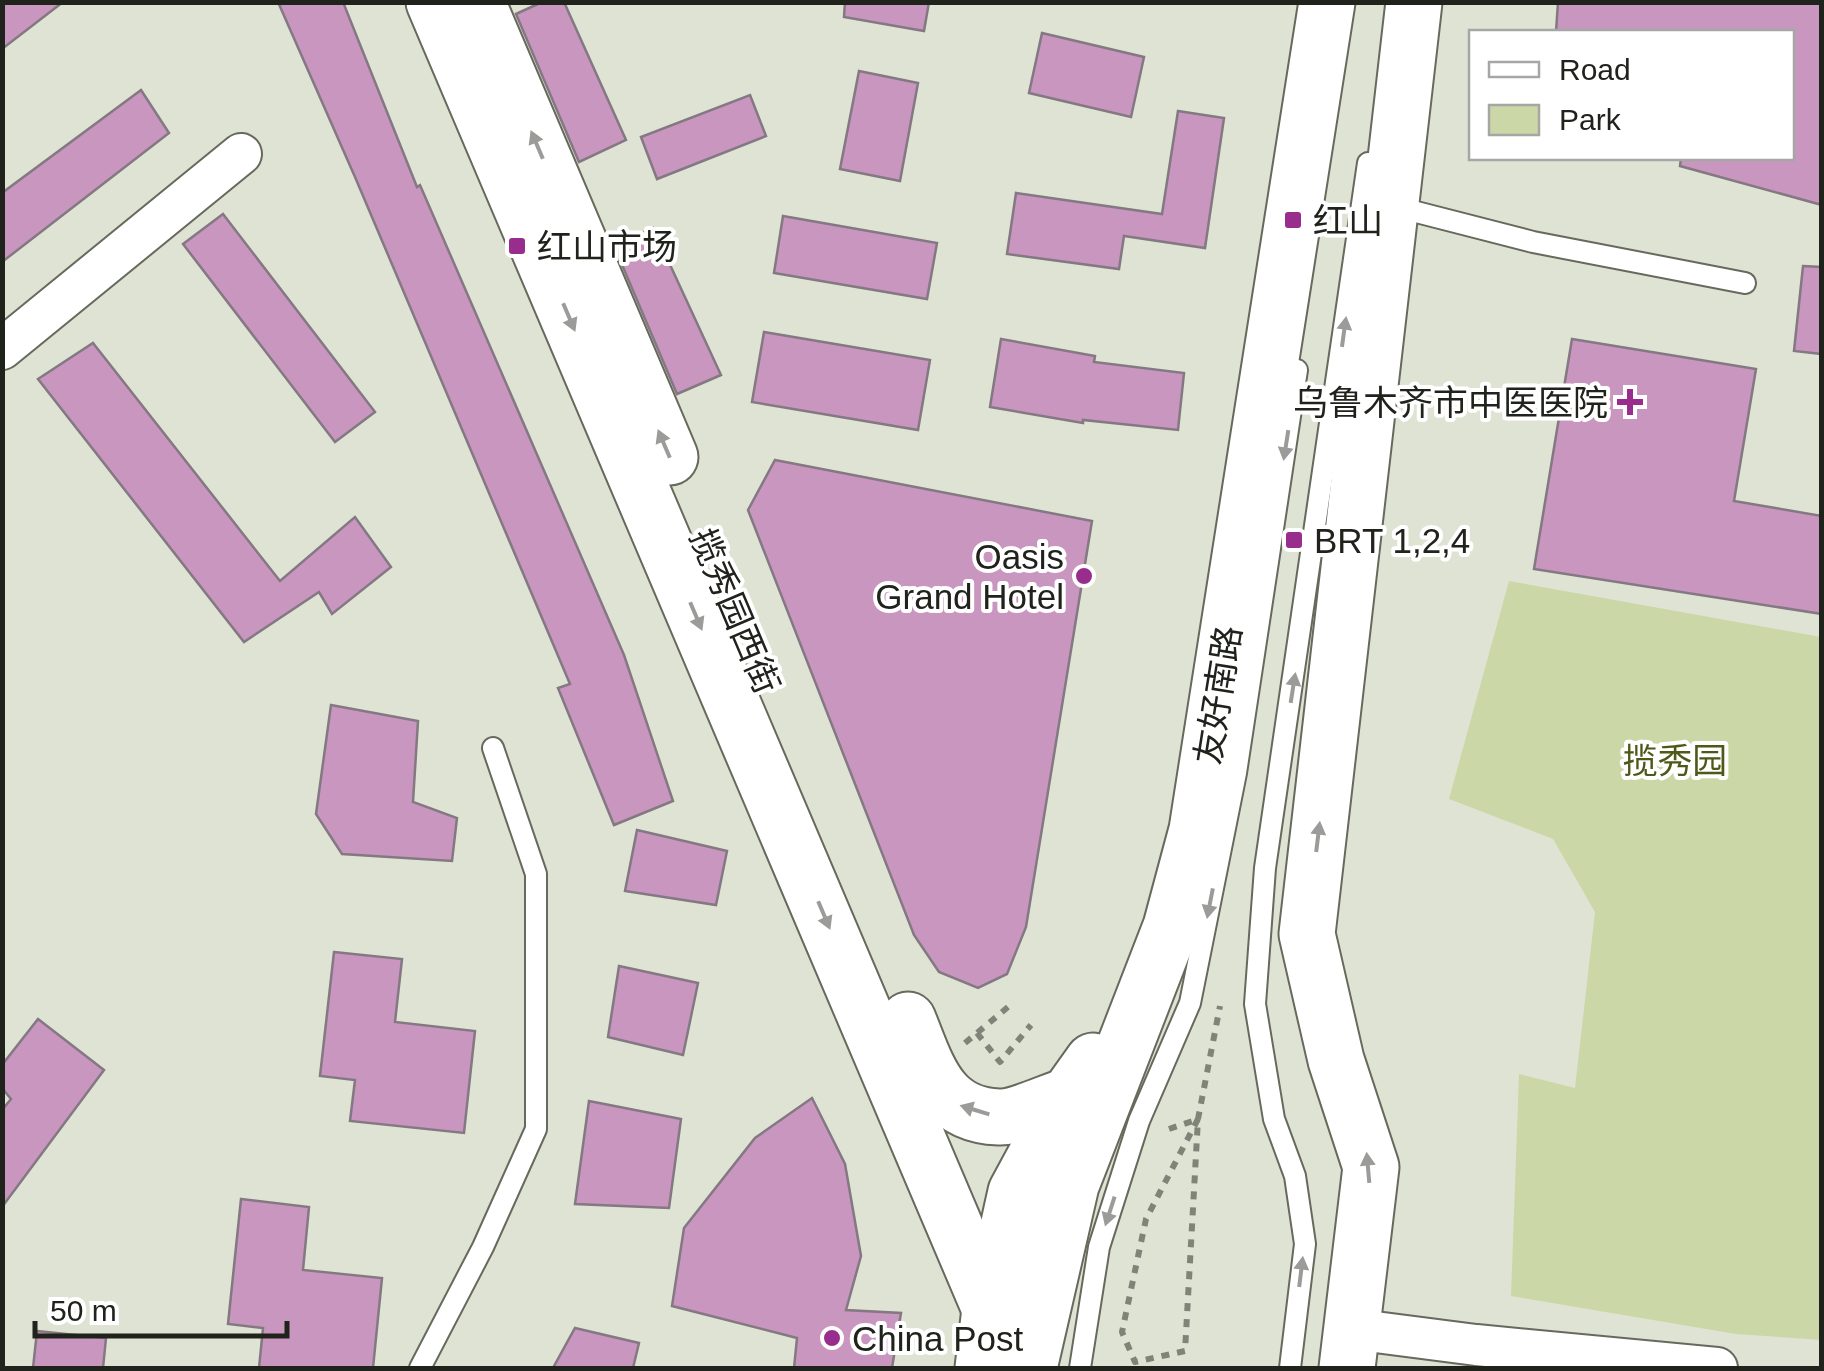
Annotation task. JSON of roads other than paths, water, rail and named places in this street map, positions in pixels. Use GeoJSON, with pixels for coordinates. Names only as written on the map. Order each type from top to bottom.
{"type":"FeatureCollection","features":[{"type":"Feature","properties":{"kind":"main road","name":"揽秀园西街"},"geometry":{"type":"LineString","coordinates":[[434,2],[990,1309]]}},
{"type":"Feature","properties":{"kind":"main road","name":"揽秀园西街"},"geometry":{"type":"LineString","coordinates":[[477,2],[935,1086],[962,1108],[1002,1118],[1068,1096]]}},
{"type":"Feature","properties":{"kind":"main road","name":"友好南路"},"geometry":{"type":"LineString","coordinates":[[1028,1368],[1071,1185],[1171,927],[1196,830],[1327,2]]}},
{"type":"Feature","properties":{"kind":"main road"},"geometry":{"type":"LineString","coordinates":[[1350,1349],[1372,1167],[1336,1060],[1307,934],[1414,2]]}},
{"type":"Feature","properties":{"kind":"main road"},"geometry":{"type":"LineString","coordinates":[[983,1368],[990,1309],[1016,1192],[1068,1096],[1148,984]]}},
{"type":"Feature","properties":{"kind":"street"},"geometry":{"type":"LineString","coordinates":[[2,349],[241,154]]}},
{"type":"Feature","properties":{"kind":"street"},"geometry":{"type":"LineString","coordinates":[[1350,1349],[1717,1368]]}},
{"type":"Feature","properties":{"kind":"lane"},"geometry":{"type":"LineString","coordinates":[[1290,1368],[1305,1244],[1295,1176],[1274,1119],[1255,1004],[1265,868],[1372,136]]}},
{"type":"Feature","properties":{"kind":"lane"},"geometry":{"type":"LineString","coordinates":[[1391,206],[1533,242],[1745,283]]}},
{"type":"Feature","properties":{"kind":"lane"},"geometry":{"type":"LineString","coordinates":[[1080,1368],[1099,1247],[1139,1122],[1190,1004],[1236,773],[1300,354]]}},
{"type":"Feature","properties":{"kind":"lane"},"geometry":{"type":"LineString","coordinates":[[420,1368],[484,1247],[536,1130],[536,874],[493,748]]}},
{"type":"Feature","properties":{"kind":"place","name":"红山"},"geometry":{"type":"Point","coordinates":[1293,220]}},
{"type":"Feature","properties":{"kind":"place","name":"红山市场"},"geometry":{"type":"Point","coordinates":[517,246]}},
{"type":"Feature","properties":{"kind":"place","name":"乌鲁木齐市中医医院"},"geometry":{"type":"Point","coordinates":[1630,402]}},
{"type":"Feature","properties":{"kind":"place","name":"BRT 1,2,4"},"geometry":{"type":"Point","coordinates":[1294,540]}},
{"type":"Feature","properties":{"kind":"place","name":"Oasis Grand Hotel"},"geometry":{"type":"Point","coordinates":[1084,576]}},
{"type":"Feature","properties":{"kind":"place","name":"China Post"},"geometry":{"type":"Point","coordinates":[832,1338]}},
{"type":"Feature","properties":{"kind":"park label","name":"揽秀园"},"geometry":{"type":"Point","coordinates":[1675,760]}}]}
